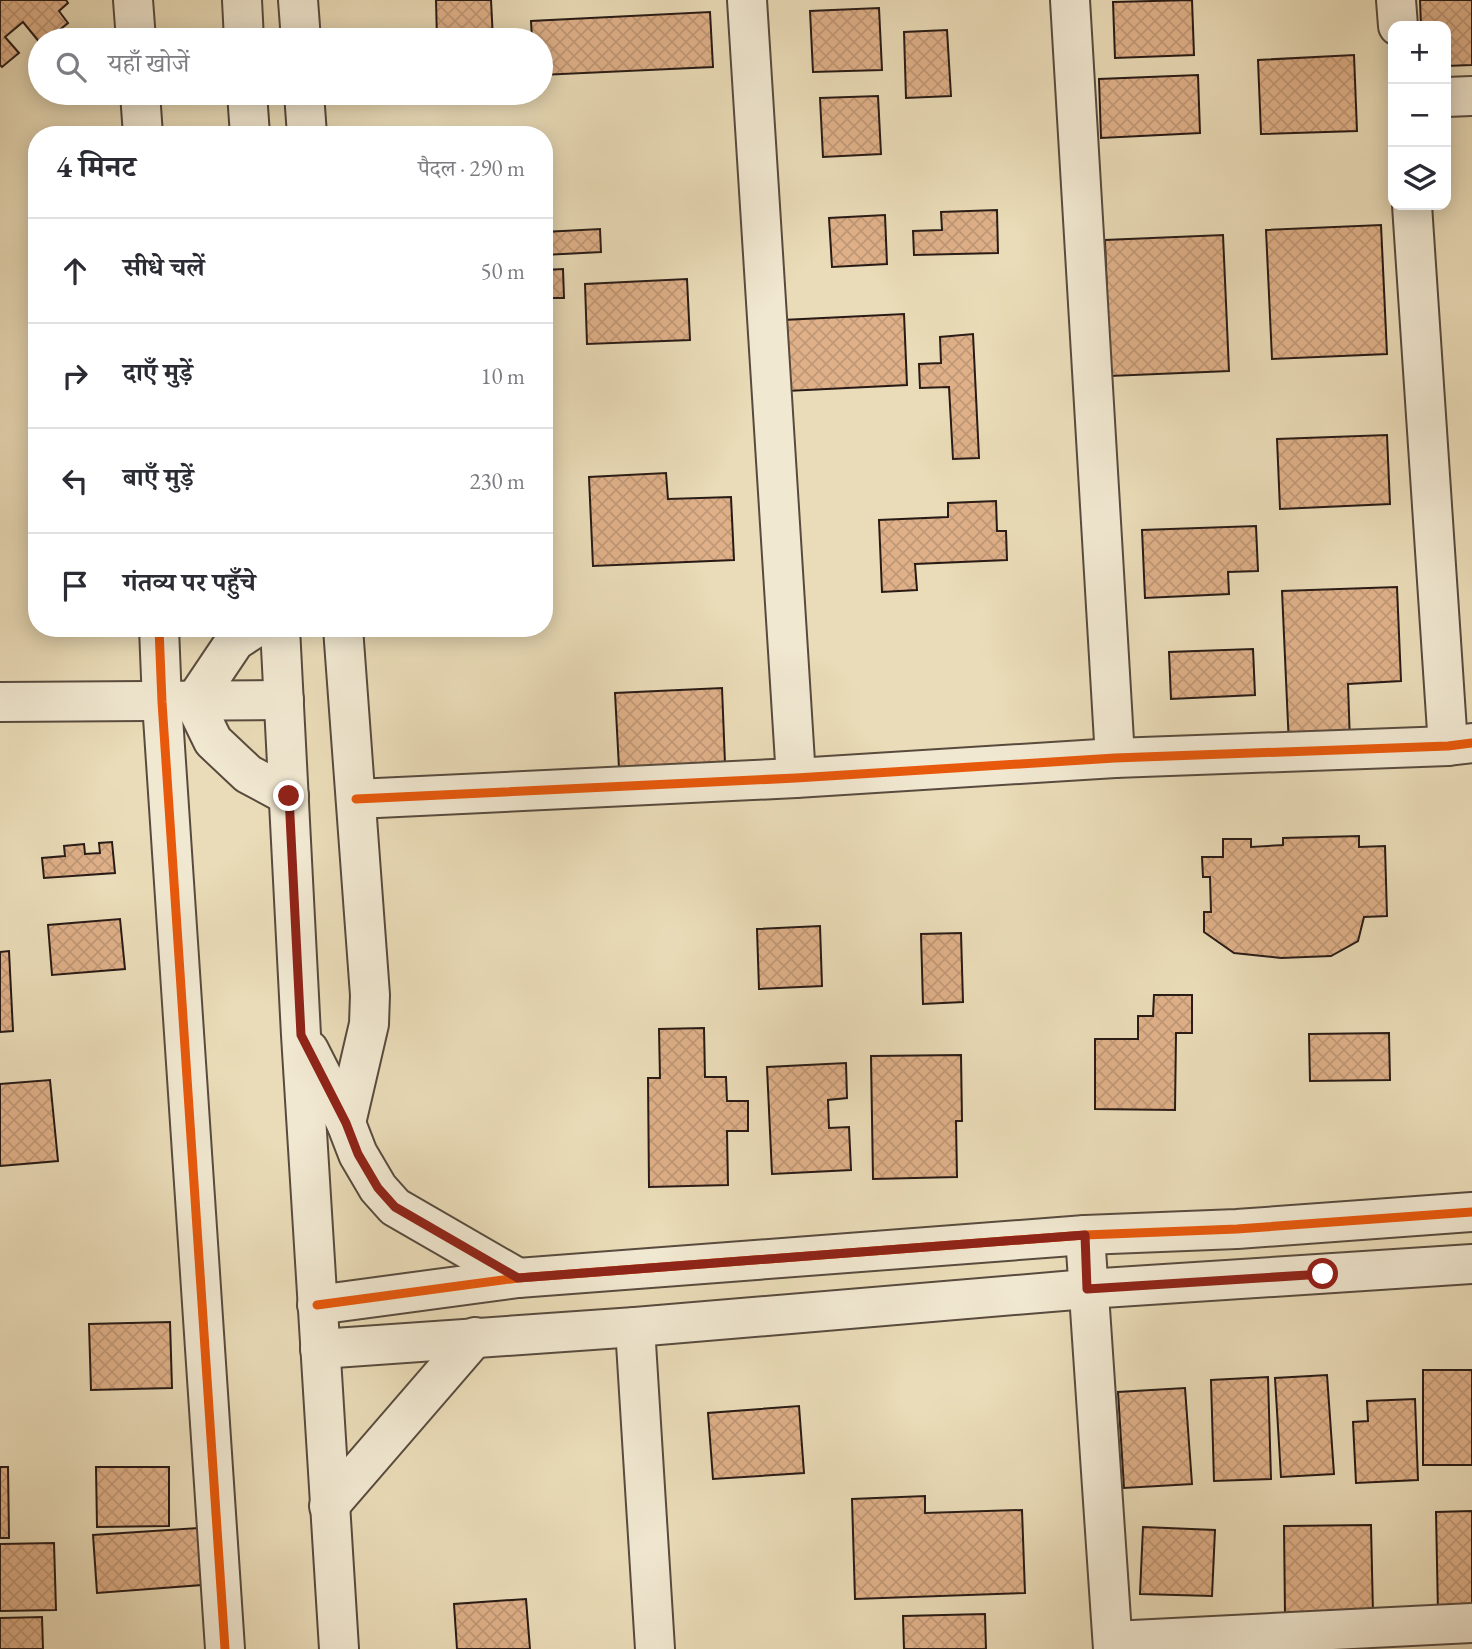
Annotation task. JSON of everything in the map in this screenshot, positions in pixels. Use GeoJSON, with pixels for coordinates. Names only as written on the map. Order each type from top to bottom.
{"type":"FeatureCollection","features":[{"type":"Feature","properties":{"kind":"street"},"geometry":{"type":"LineString","coordinates":[[133,0],[135,28]]}},
{"type":"Feature","properties":{"kind":"street"},"geometry":{"type":"LineString","coordinates":[[242,0],[243,28]]}},
{"type":"Feature","properties":{"kind":"street"},"geometry":{"type":"LineString","coordinates":[[298,0],[299,28]]}},
{"type":"Feature","properties":{"kind":"street"},"geometry":{"type":"LineString","coordinates":[[747,0],[796,778]]}},
{"type":"Feature","properties":{"kind":"street"},"geometry":{"type":"LineString","coordinates":[[1070,0],[1115,758]]}},
{"type":"Feature","properties":{"kind":"street"},"geometry":{"type":"LineString","coordinates":[[1396,0],[1398,21]]}},
{"type":"Feature","properties":{"kind":"street"},"geometry":{"type":"LineString","coordinates":[[1451,97],[1472,96]]}},
{"type":"Feature","properties":{"kind":"street"},"geometry":{"type":"LineString","coordinates":[[141,105],[142,126]]}},
{"type":"Feature","properties":{"kind":"street"},"geometry":{"type":"LineString","coordinates":[[248,105],[249,126]]}},
{"type":"Feature","properties":{"kind":"street"},"geometry":{"type":"LineString","coordinates":[[305,105],[306,126]]}},
{"type":"Feature","properties":{"kind":"street"},"geometry":{"type":"LineString","coordinates":[[356,799],[796,778],[1115,758],[1460,745],[1412,210]]}},
{"type":"Feature","properties":{"kind":"street"},"geometry":{"type":"LineString","coordinates":[[161,637],[178,702],[225,1649]]}},
{"type":"Feature","properties":{"kind":"street"},"geometry":{"type":"LineString","coordinates":[[178,702],[241,637]]}},
{"type":"Feature","properties":{"kind":"street"},"geometry":{"type":"LineString","coordinates":[[280,637],[301,1035],[339,1649]]}},
{"type":"Feature","properties":{"kind":"street"},"geometry":{"type":"LineString","coordinates":[[344,637],[370,995],[369,1024],[346,1123]]}},
{"type":"Feature","properties":{"kind":"street"},"geometry":{"type":"LineString","coordinates":[[0,702],[284,700]]}},
{"type":"Feature","properties":{"kind":"street"},"geometry":{"type":"LineString","coordinates":[[178,702],[248,775],[289,796]]}},
{"type":"Feature","properties":{"kind":"street"},"geometry":{"type":"LineString","coordinates":[[301,1035],[346,1123],[358,1154],[378,1188],[395,1207],[518,1278]]}},
{"type":"Feature","properties":{"kind":"street"},"geometry":{"type":"LineString","coordinates":[[317,1305],[518,1278],[1085,1235],[1237,1229],[1472,1212]]}},
{"type":"Feature","properties":{"kind":"street"},"geometry":{"type":"LineString","coordinates":[[1085,1235],[1113,1645],[1472,1623]]}},
{"type":"Feature","properties":{"kind":"street"},"geometry":{"type":"LineString","coordinates":[[320,1349],[635,1327],[1087,1289],[1472,1264]]}},
{"type":"Feature","properties":{"kind":"street"},"geometry":{"type":"LineString","coordinates":[[635,1327],[655,1649]]}},
{"type":"Feature","properties":{"kind":"street"},"geometry":{"type":"LineString","coordinates":[[329,1506],[475,1338]]}},
{"type":"Feature","properties":{"kind":"building"},"geometry":{"type":"Polygon","coordinates":[[[0,0],[66,0],[68,3],[59,11],[68,23],[62,28],[28,28],[23,22],[5,37],[19,53],[2,67],[0,0]]]}},
{"type":"Feature","properties":{"kind":"building"},"geometry":{"type":"Polygon","coordinates":[[[436,0],[491,0],[492,28],[437,28],[436,0]]]}},
{"type":"Feature","properties":{"kind":"building"},"geometry":{"type":"Polygon","coordinates":[[[1192,0],[1194,55],[1115,58],[1113,2],[1192,0]]]}},
{"type":"Feature","properties":{"kind":"building"},"geometry":{"type":"Polygon","coordinates":[[[1420,0],[1472,0],[1472,65],[1451,66],[1451,21],[1421,21],[1420,0]]]}},
{"type":"Feature","properties":{"kind":"building"},"geometry":{"type":"Polygon","coordinates":[[[879,8],[882,70],[813,72],[810,11],[879,8]]]}},
{"type":"Feature","properties":{"kind":"building"},"geometry":{"type":"Polygon","coordinates":[[[710,12],[713,67],[553,74],[553,28],[531,28],[531,21],[710,12]]]}},
{"type":"Feature","properties":{"kind":"building"},"geometry":{"type":"Polygon","coordinates":[[[947,30],[951,96],[906,98],[904,32],[947,30]]]}},
{"type":"Feature","properties":{"kind":"building"},"geometry":{"type":"Polygon","coordinates":[[[1354,55],[1357,131],[1261,134],[1258,60],[1354,55]]]}},
{"type":"Feature","properties":{"kind":"building"},"geometry":{"type":"Polygon","coordinates":[[[1198,75],[1200,133],[1101,138],[1099,79],[1198,75]]]}},
{"type":"Feature","properties":{"kind":"building"},"geometry":{"type":"Polygon","coordinates":[[[878,96],[881,154],[823,157],[820,98],[878,96]]]}},
{"type":"Feature","properties":{"kind":"building"},"geometry":{"type":"Polygon","coordinates":[[[997,210],[998,253],[914,255],[913,231],[942,230],[941,212],[997,210]]]}},
{"type":"Feature","properties":{"kind":"building"},"geometry":{"type":"Polygon","coordinates":[[[885,215],[887,264],[832,267],[829,218],[885,215]]]}},
{"type":"Feature","properties":{"kind":"building"},"geometry":{"type":"Polygon","coordinates":[[[1381,225],[1387,354],[1272,359],[1266,230],[1381,225]]]}},
{"type":"Feature","properties":{"kind":"building"},"geometry":{"type":"Polygon","coordinates":[[[600,229],[601,252],[553,255],[553,232],[600,229]]]}},
{"type":"Feature","properties":{"kind":"building"},"geometry":{"type":"Polygon","coordinates":[[[1223,235],[1229,371],[1110,376],[1105,240],[1223,235]]]}},
{"type":"Feature","properties":{"kind":"building"},"geometry":{"type":"Polygon","coordinates":[[[563,269],[564,298],[553,298],[553,270],[563,269]]]}},
{"type":"Feature","properties":{"kind":"building"},"geometry":{"type":"Polygon","coordinates":[[[687,279],[690,340],[587,344],[585,284],[687,279]]]}},
{"type":"Feature","properties":{"kind":"building"},"geometry":{"type":"Polygon","coordinates":[[[904,314],[907,385],[787,391],[783,320],[904,314]]]}},
{"type":"Feature","properties":{"kind":"building"},"geometry":{"type":"Polygon","coordinates":[[[973,334],[979,458],[953,459],[949,387],[920,388],[919,364],[941,363],[940,337],[973,334]]]}},
{"type":"Feature","properties":{"kind":"building"},"geometry":{"type":"Polygon","coordinates":[[[1387,435],[1390,504],[1280,509],[1277,439],[1387,435]]]}},
{"type":"Feature","properties":{"kind":"building"},"geometry":{"type":"Polygon","coordinates":[[[666,473],[668,499],[731,497],[734,560],[593,566],[589,477],[666,473]]]}},
{"type":"Feature","properties":{"kind":"building"},"geometry":{"type":"Polygon","coordinates":[[[996,501],[997,531],[1006,531],[1007,560],[915,564],[917,590],[882,592],[879,520],[948,517],[948,503],[996,501]]]}},
{"type":"Feature","properties":{"kind":"building"},"geometry":{"type":"Polygon","coordinates":[[[1256,526],[1258,571],[1228,572],[1229,594],[1145,598],[1142,530],[1256,526]]]}},
{"type":"Feature","properties":{"kind":"building"},"geometry":{"type":"Polygon","coordinates":[[[1397,587],[1401,681],[1348,684],[1350,743],[1289,746],[1282,591],[1397,587]]]}},
{"type":"Feature","properties":{"kind":"building"},"geometry":{"type":"Polygon","coordinates":[[[1253,649],[1255,695],[1171,699],[1169,652],[1253,649]]]}},
{"type":"Feature","properties":{"kind":"building"},"geometry":{"type":"Polygon","coordinates":[[[722,688],[725,763],[619,768],[615,693],[722,688]]]}},
{"type":"Feature","properties":{"kind":"building"},"geometry":{"type":"Polygon","coordinates":[[[1359,836],[1359,847],[1385,846],[1387,916],[1364,917],[1358,941],[1331,956],[1281,958],[1234,953],[1204,932],[1204,912],[1211,912],[1210,877],[1203,877],[1202,857],[1223,857],[1223,839],[1251,839],[1251,847],[1283,845],[1283,838],[1359,836]]]}},
{"type":"Feature","properties":{"kind":"building"},"geometry":{"type":"Polygon","coordinates":[[[112,842],[115,873],[44,878],[42,858],[65,856],[64,846],[84,844],[85,854],[100,853],[99,843],[112,842]]]}},
{"type":"Feature","properties":{"kind":"building"},"geometry":{"type":"Polygon","coordinates":[[[120,919],[125,969],[52,975],[48,925],[120,919]]]}},
{"type":"Feature","properties":{"kind":"building"},"geometry":{"type":"Polygon","coordinates":[[[820,926],[822,986],[759,989],[757,929],[820,926]]]}},
{"type":"Feature","properties":{"kind":"building"},"geometry":{"type":"Polygon","coordinates":[[[961,933],[963,1002],[923,1004],[921,934],[961,933]]]}},
{"type":"Feature","properties":{"kind":"building"},"geometry":{"type":"Polygon","coordinates":[[[9,951],[13,1031],[0,1032],[0,952],[9,951]]]}},
{"type":"Feature","properties":{"kind":"building"},"geometry":{"type":"Polygon","coordinates":[[[1154,995],[1192,995],[1192,1033],[1176,1033],[1175,1110],[1095,1109],[1095,1039],[1138,1039],[1138,1016],[1153,1016],[1154,995]]]}},
{"type":"Feature","properties":{"kind":"building"},"geometry":{"type":"Polygon","coordinates":[[[704,1028],[705,1077],[726,1077],[727,1101],[748,1101],[748,1131],[727,1131],[728,1185],[649,1187],[648,1078],[660,1078],[659,1029],[704,1028]]]}},
{"type":"Feature","properties":{"kind":"building"},"geometry":{"type":"Polygon","coordinates":[[[1389,1033],[1390,1080],[1310,1081],[1309,1034],[1389,1033]]]}},
{"type":"Feature","properties":{"kind":"building"},"geometry":{"type":"Polygon","coordinates":[[[961,1055],[962,1121],[956,1121],[957,1177],[873,1179],[871,1056],[961,1055]]]}},
{"type":"Feature","properties":{"kind":"building"},"geometry":{"type":"Polygon","coordinates":[[[846,1063],[847,1098],[828,1100],[829,1128],[849,1127],[851,1170],[772,1174],[767,1067],[846,1063]]]}},
{"type":"Feature","properties":{"kind":"building"},"geometry":{"type":"Polygon","coordinates":[[[50,1080],[58,1161],[0,1166],[0,1084],[50,1080]]]}},
{"type":"Feature","properties":{"kind":"building"},"geometry":{"type":"Polygon","coordinates":[[[170,1322],[172,1388],[91,1390],[89,1324],[170,1322]]]}},
{"type":"Feature","properties":{"kind":"building"},"geometry":{"type":"Polygon","coordinates":[[[1423,1370],[1472,1370],[1472,1465],[1423,1465],[1423,1370]]]}},
{"type":"Feature","properties":{"kind":"building"},"geometry":{"type":"Polygon","coordinates":[[[1327,1375],[1334,1474],[1281,1477],[1275,1378],[1327,1375]]]}},
{"type":"Feature","properties":{"kind":"building"},"geometry":{"type":"Polygon","coordinates":[[[1268,1377],[1271,1479],[1214,1481],[1211,1380],[1268,1377]]]}},
{"type":"Feature","properties":{"kind":"building"},"geometry":{"type":"Polygon","coordinates":[[[1185,1388],[1192,1484],[1124,1488],[1118,1392],[1185,1388]]]}},
{"type":"Feature","properties":{"kind":"building"},"geometry":{"type":"Polygon","coordinates":[[[1415,1399],[1418,1480],[1356,1483],[1353,1422],[1368,1421],[1367,1401],[1415,1399]]]}},
{"type":"Feature","properties":{"kind":"building"},"geometry":{"type":"Polygon","coordinates":[[[799,1406],[804,1473],[713,1479],[708,1413],[799,1406]]]}},
{"type":"Feature","properties":{"kind":"building"},"geometry":{"type":"Polygon","coordinates":[[[0,1467],[8,1467],[9,1538],[0,1538],[0,1467]]]}},
{"type":"Feature","properties":{"kind":"building"},"geometry":{"type":"Polygon","coordinates":[[[96,1467],[169,1467],[169,1526],[97,1527],[96,1467]]]}},
{"type":"Feature","properties":{"kind":"building"},"geometry":{"type":"Polygon","coordinates":[[[925,1496],[925,1513],[1022,1510],[1025,1593],[855,1599],[852,1499],[925,1496]]]}},
{"type":"Feature","properties":{"kind":"building"},"geometry":{"type":"Polygon","coordinates":[[[1472,1511],[1472,1612],[1438,1613],[1436,1512],[1472,1511]]]}},
{"type":"Feature","properties":{"kind":"building"},"geometry":{"type":"Polygon","coordinates":[[[1371,1525],[1373,1614],[1285,1615],[1284,1526],[1371,1525]]]}},
{"type":"Feature","properties":{"kind":"building"},"geometry":{"type":"Polygon","coordinates":[[[1143,1527],[1215,1530],[1212,1596],[1140,1594],[1143,1527]]]}},
{"type":"Feature","properties":{"kind":"building"},"geometry":{"type":"Polygon","coordinates":[[[198,1528],[202,1585],[97,1593],[93,1535],[198,1528]]]}},
{"type":"Feature","properties":{"kind":"building"},"geometry":{"type":"Polygon","coordinates":[[[54,1543],[56,1610],[0,1611],[0,1544],[54,1543]]]}},
{"type":"Feature","properties":{"kind":"building"},"geometry":{"type":"Polygon","coordinates":[[[526,1599],[530,1649],[457,1649],[454,1604],[526,1599]]]}},
{"type":"Feature","properties":{"kind":"building"},"geometry":{"type":"Polygon","coordinates":[[[985,1614],[986,1649],[904,1649],[903,1616],[985,1614]]]}},
{"type":"Feature","properties":{"kind":"building"},"geometry":{"type":"Polygon","coordinates":[[[42,1617],[43,1649],[0,1649],[0,1618],[42,1617]]]}},
{"type":"Feature","properties":{"kind":"cycle path"},"geometry":{"type":"LineString","coordinates":[[159,637],[225,1649]]}},
{"type":"Feature","properties":{"kind":"cycle path"},"geometry":{"type":"LineString","coordinates":[[356,799],[796,778],[1115,758],[1472,743]]}},
{"type":"Feature","properties":{"kind":"cycle path"},"geometry":{"type":"LineString","coordinates":[[317,1305],[518,1278],[1085,1235],[1237,1229],[1472,1212]]}},
{"type":"Feature","properties":{"kind":"route"},"geometry":{"type":"LineString","coordinates":[[289,796],[301,1035],[346,1123],[358,1154],[378,1188],[395,1207],[518,1278],[1085,1235],[1087,1289],[1323,1274]]}}]}
